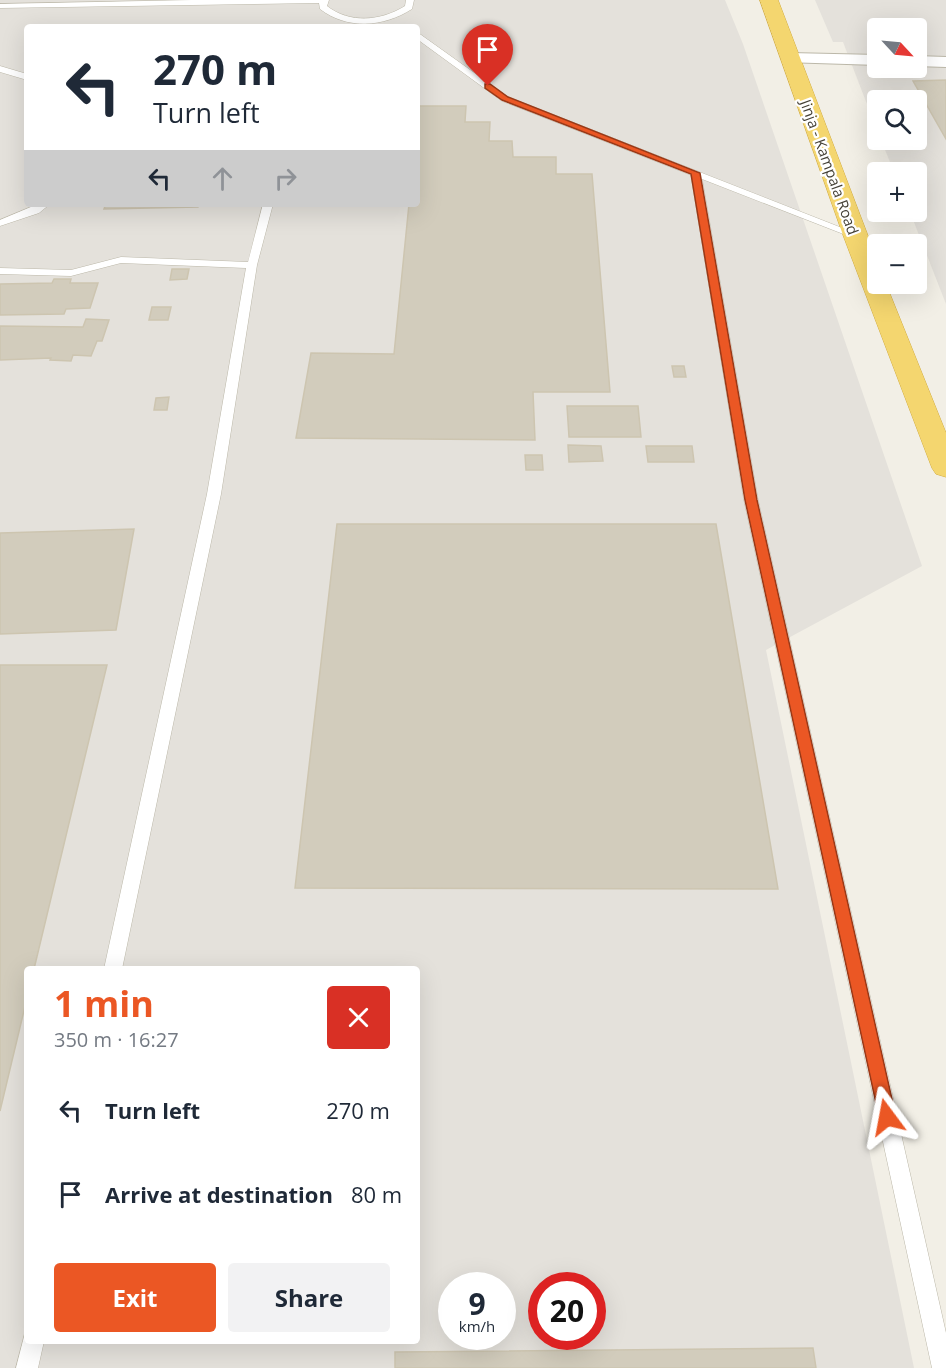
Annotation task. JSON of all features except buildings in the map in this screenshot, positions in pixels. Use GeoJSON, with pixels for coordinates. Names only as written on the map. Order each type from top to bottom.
{"type":"FeatureCollection","features":[{"type":"Feature","properties":{"kind":"highway","name":"Jinja - Kampala Road"},"geometry":{"type":"LineString","coordinates":[[769,0],[855,235],[946,468]]}},
{"type":"Feature","properties":{"kind":"street"},"geometry":{"type":"LineString","coordinates":[[790,58],[867,60]]}},
{"type":"Feature","properties":{"kind":"street"},"geometry":{"type":"LineString","coordinates":[[927,61],[946,62]]}},
{"type":"Feature","properties":{"kind":"lane"},"geometry":{"type":"LineString","coordinates":[[0,6],[324,1],[323,7],[337,17],[361,24],[396,20],[409,7],[410,0]]}},
{"type":"Feature","properties":{"kind":"lane"},"geometry":{"type":"LineString","coordinates":[[420,37],[505,99],[855,235]]}},
{"type":"Feature","properties":{"kind":"lane"},"geometry":{"type":"LineString","coordinates":[[0,69],[24,75]]}},
{"type":"Feature","properties":{"kind":"lane"},"geometry":{"type":"LineString","coordinates":[[696,173],[751,500],[943,1368]]}},
{"type":"Feature","properties":{"kind":"lane"},"geometry":{"type":"LineString","coordinates":[[0,223],[40,207]]}},
{"type":"Feature","properties":{"kind":"lane"},"geometry":{"type":"LineString","coordinates":[[114,966],[214,494],[252,265],[267,207]]}},
{"type":"Feature","properties":{"kind":"lane"},"geometry":{"type":"LineString","coordinates":[[0,271],[71,273],[122,261],[252,265]]}},
{"type":"Feature","properties":{"kind":"lane"},"geometry":{"type":"LineString","coordinates":[[27,1368],[32,1344]]}},
{"type":"Feature","properties":{"kind":"shaded area"},"geometry":{"type":"Polygon","coordinates":[[[0,0],[725,0],[743,44],[922,566],[766,650],[914,1368],[0,1368],[0,0]]]}},
{"type":"Feature","properties":{"kind":"shaded area"},"geometry":{"type":"Polygon","coordinates":[[[815,0],[946,0],[946,304],[927,255],[927,234],[919,234],[914,222],[927,222],[927,162],[890,162],[885,150],[927,150],[927,90],[867,90],[867,104],[843,42],[833,42],[815,0]]]}},
{"type":"Feature","properties":{"kind":"route"},"geometry":{"type":"LineString","coordinates":[[488,86],[505,99],[696,173],[751,500],[887,1117]]}}]}
